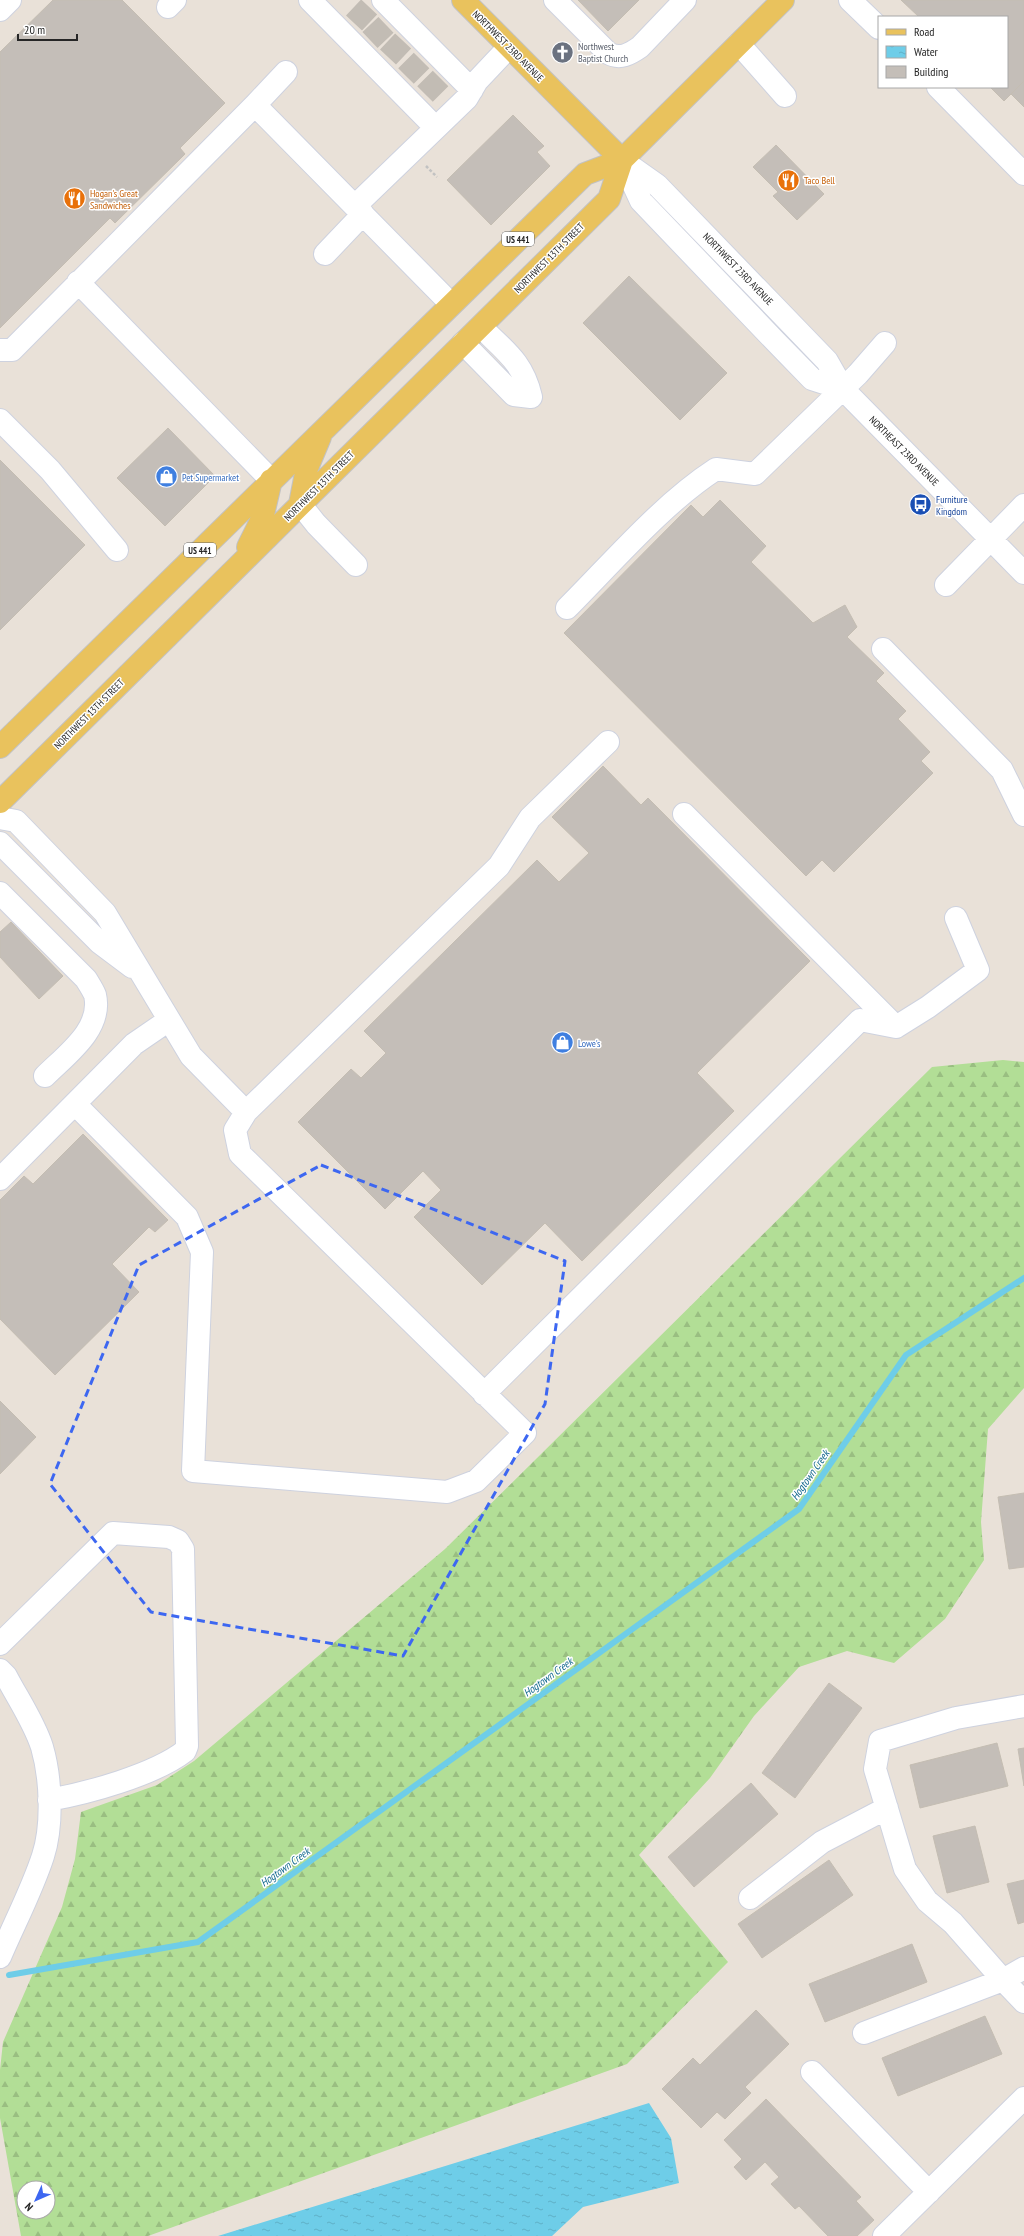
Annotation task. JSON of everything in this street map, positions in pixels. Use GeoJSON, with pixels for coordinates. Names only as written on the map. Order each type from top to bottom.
{"type":"FeatureCollection","features":[{"type":"Feature","properties":{"kind":"main road","name":"NORTHWEST 13TH STREET"},"geometry":{"type":"LineString","coordinates":[[0,747],[585,174],[622,160],[783,0]]}},
{"type":"Feature","properties":{"kind":"main road","name":"NORTHWEST 23RD AVENUE"},"geometry":{"type":"LineString","coordinates":[[470,2],[509,47],[622,160]]}},
{"type":"Feature","properties":{"kind":"main road","name":"NORTHWEST 13TH STREET"},"geometry":{"type":"LineString","coordinates":[[0,802],[609,199],[622,160]]}},
{"type":"Feature","properties":{"kind":"main road"},"geometry":{"type":"LineString","coordinates":[[300,504],[307,468],[324,429]]}},
{"type":"Feature","properties":{"kind":"main road"},"geometry":{"type":"LineString","coordinates":[[238,566],[262,519],[271,480]]}},
{"type":"Feature","properties":{"kind":"street"},"geometry":{"type":"LineString","coordinates":[[0,10],[10,0]]}},
{"type":"Feature","properties":{"kind":"street"},"geometry":{"type":"LineString","coordinates":[[555,0],[608,53],[619,57],[640,47],[685,0]]}},
{"type":"Feature","properties":{"kind":"street"},"geometry":{"type":"LineString","coordinates":[[850,0],[878,27]]}},
{"type":"Feature","properties":{"kind":"street"},"geometry":{"type":"LineString","coordinates":[[314,1],[348,28],[420,100],[436,128]]}},
{"type":"Feature","properties":{"kind":"street"},"geometry":{"type":"LineString","coordinates":[[384,8],[447,72],[472,90]]}},
{"type":"Feature","properties":{"kind":"street"},"geometry":{"type":"LineString","coordinates":[[739,44],[785,96]]}},
{"type":"Feature","properties":{"kind":"street"},"geometry":{"type":"LineString","coordinates":[[325,254],[359,210],[436,128],[467,98],[477,81],[509,47]]}},
{"type":"Feature","properties":{"kind":"street"},"geometry":{"type":"LineString","coordinates":[[0,350],[12,350],[286,72]]}},
{"type":"Feature","properties":{"kind":"street"},"geometry":{"type":"LineString","coordinates":[[939,88],[1024,174]]}},
{"type":"Feature","properties":{"kind":"street"},"geometry":{"type":"LineString","coordinates":[[255,105],[451,304]]}},
{"type":"Feature","properties":{"kind":"street","name":"NORTHWEST 23RD AVENUE"},"geometry":{"type":"LineString","coordinates":[[622,160],[641,200],[775,341]]}},
{"type":"Feature","properties":{"kind":"street","name":"NORTHWEST 23RD AVENUE"},"geometry":{"type":"LineString","coordinates":[[622,160],[657,185],[674,201],[827,361],[843,389]]}},
{"type":"Feature","properties":{"kind":"street"},"geometry":{"type":"LineString","coordinates":[[78,282],[271,480]]}},
{"type":"Feature","properties":{"kind":"street"},"geometry":{"type":"LineString","coordinates":[[463,344],[514,394],[531,397],[527,380],[520,366],[481,327]]}},
{"type":"Feature","properties":{"kind":"street","name":"NORTHEAST 23RD AVENUE"},"geometry":{"type":"LineString","coordinates":[[775,341],[812,379],[843,389],[1024,573]]}},
{"type":"Feature","properties":{"kind":"street"},"geometry":{"type":"LineString","coordinates":[[567,608],[655,520],[701,478],[716,469],[756,474],[843,389],[885,343]]}},
{"type":"Feature","properties":{"kind":"street"},"geometry":{"type":"LineString","coordinates":[[0,420],[50,470],[117,550]]}},
{"type":"Feature","properties":{"kind":"street"},"geometry":{"type":"LineString","coordinates":[[300,504],[316,524],[356,565]]}},
{"type":"Feature","properties":{"kind":"street"},"geometry":{"type":"LineString","coordinates":[[946,585],[1024,505]]}},
{"type":"Feature","properties":{"kind":"street"},"geometry":{"type":"LineString","coordinates":[[883,649],[1002,770],[1024,814]]}},
{"type":"Feature","properties":{"kind":"street"},"geometry":{"type":"LineString","coordinates":[[75,1104],[187,1217],[202,1252],[193,1471],[448,1492],[476,1481],[525,1433],[240,1154],[235,1130],[246,1112],[500,866],[530,818],[608,742]]}},
{"type":"Feature","properties":{"kind":"street"},"geometry":{"type":"LineString","coordinates":[[684,814],[896,1027]]}},
{"type":"Feature","properties":{"kind":"street"},"geometry":{"type":"LineString","coordinates":[[0,818],[16,821],[105,913],[191,1056],[246,1112]]}},
{"type":"Feature","properties":{"kind":"street"},"geometry":{"type":"LineString","coordinates":[[0,843],[100,943],[140,973]]}},
{"type":"Feature","properties":{"kind":"street"},"geometry":{"type":"LineString","coordinates":[[0,893],[86,979],[95,995],[96,1015],[83,1038],[45,1076]]}},
{"type":"Feature","properties":{"kind":"street"},"geometry":{"type":"LineString","coordinates":[[484,1394],[860,1020],[896,1027],[928,1007],[978,970],[956,918]]}},
{"type":"Feature","properties":{"kind":"street"},"geometry":{"type":"LineString","coordinates":[[0,1179],[134,1044],[169,1020]]}},
{"type":"Feature","properties":{"kind":"street"},"geometry":{"type":"LineString","coordinates":[[0,1644],[113,1533],[169,1537],[178,1541],[183,1549],[187,1746],[185,1751],[141,1774],[76,1795],[49,1800]]}},
{"type":"Feature","properties":{"kind":"street"},"geometry":{"type":"LineString","coordinates":[[0,1670],[6,1676],[31,1722],[41,1746],[46,1770],[49,1800],[44,1855],[0,1957]]}},
{"type":"Feature","properties":{"kind":"street"},"geometry":{"type":"LineString","coordinates":[[1024,1706],[956,1718],[880,1741],[875,1769],[905,1869],[926,1901],[953,1923],[1024,2002]]}},
{"type":"Feature","properties":{"kind":"street"},"geometry":{"type":"LineString","coordinates":[[750,1898],[822,1842],[887,1808]]}},
{"type":"Feature","properties":{"kind":"street"},"geometry":{"type":"LineString","coordinates":[[864,2033],[1003,1980],[1024,1968]]}},
{"type":"Feature","properties":{"kind":"street"},"geometry":{"type":"LineString","coordinates":[[812,2072],[929,2192]]}},
{"type":"Feature","properties":{"kind":"street"},"geometry":{"type":"LineString","coordinates":[[884,2236],[1024,2098]]}},
{"type":"Feature","properties":{"kind":"path"},"geometry":{"type":"LineString","coordinates":[[420,161],[437,177]]}},
{"type":"Feature","properties":{"kind":"highlighted area"},"geometry":{"type":"Polygon","coordinates":[[[321,1165],[565,1261],[545,1404],[403,1656],[151,1612],[50,1484],[139,1265],[321,1165]]]}},
{"type":"Feature","properties":{"kind":"green space"},"geometry":{"type":"Polygon","coordinates":[[[1003,1060],[1024,1062],[1024,1388],[988,1429],[981,1522],[984,1560],[945,1619],[894,1663],[847,1651],[799,1667],[754,1716],[710,1778],[639,1855],[728,1962],[627,2064],[148,2236],[21,2236],[18,2220],[56,2220],[56,2180],[16,2180],[16,2208],[0,2118],[0,2070],[3,2042],[62,1907],[75,1859],[81,1812],[157,1785],[194,1761],[445,1549],[932,1067],[1003,1060]]]}},
{"type":"Feature","properties":{"kind":"water"},"geometry":{"type":"Polygon","coordinates":[[[649,2103],[671,2138],[679,2183],[583,2207],[552,2236],[218,2236],[649,2103]]]}},
{"type":"Feature","properties":{"kind":"building"},"geometry":{"type":"Polygon","coordinates":[[[53,0],[122,0],[225,103],[180,148],[185,154],[115,223],[110,218],[0,328],[0,52],[53,0]]]}},
{"type":"Feature","properties":{"kind":"building"},"geometry":{"type":"Polygon","coordinates":[[[578,0],[639,0],[608,31],[578,0]]]}},
{"type":"Feature","properties":{"kind":"building"},"geometry":{"type":"Polygon","coordinates":[[[901,0],[1024,0],[1024,81],[1004,101],[991,88],[1008,88],[1008,16],[918,16],[901,0]]]}},
{"type":"Feature","properties":{"kind":"building"},"geometry":{"type":"Polygon","coordinates":[[[1024,81],[1024,107],[1011,94],[1024,81]]]}},
{"type":"Feature","properties":{"kind":"building"},"geometry":{"type":"Polygon","coordinates":[[[513,115],[544,146],[537,152],[550,166],[491,225],[447,180],[513,115]]]}},
{"type":"Feature","properties":{"kind":"building","name":"Taco Bell"},"geometry":{"type":"Polygon","coordinates":[[[776,145],[824,194],[797,220],[773,196],[778,192],[753,167],[776,145]]]}},
{"type":"Feature","properties":{"kind":"building"},"geometry":{"type":"Polygon","coordinates":[[[629,276],[727,373],[680,420],[583,323],[629,276]]]}},
{"type":"Feature","properties":{"kind":"building","name":"Pet Supermarket"},"geometry":{"type":"Polygon","coordinates":[[[168,428],[215,476],[165,526],[117,478],[168,428]]]}},
{"type":"Feature","properties":{"kind":"building"},"geometry":{"type":"Polygon","coordinates":[[[0,460],[85,545],[0,630],[0,460]]]}},
{"type":"Feature","properties":{"kind":"building"},"geometry":{"type":"Polygon","coordinates":[[[720,500],[766,546],[751,562],[813,623],[845,605],[857,627],[847,637],[884,673],[876,681],[906,711],[898,719],[930,752],[921,761],[933,773],[834,872],[822,860],[806,876],[564,633],[691,505],[703,517],[720,500]]]}},
{"type":"Feature","properties":{"kind":"building"},"geometry":{"type":"Polygon","coordinates":[[[603,766],[641,805],[648,798],[810,961],[697,1073],[734,1111],[582,1261],[545,1223],[482,1285],[414,1217],[441,1190],[423,1171],[385,1209],[298,1122],[351,1069],[361,1078],[386,1053],[364,1031],[537,860],[559,882],[589,853],[552,817],[603,766]]]}},
{"type":"Feature","properties":{"kind":"building"},"geometry":{"type":"Polygon","coordinates":[[[11,922],[63,976],[39,999],[0,957],[0,932],[11,922]]]}},
{"type":"Feature","properties":{"kind":"building"},"geometry":{"type":"Polygon","coordinates":[[[83,1134],[168,1220],[155,1232],[149,1227],[112,1264],[139,1292],[55,1375],[0,1319],[0,1200],[24,1176],[33,1184],[83,1134]]]}},
{"type":"Feature","properties":{"kind":"building"},"geometry":{"type":"Polygon","coordinates":[[[0,1401],[36,1437],[0,1474],[0,1401]]]}},
{"type":"Feature","properties":{"kind":"building"},"geometry":{"type":"Polygon","coordinates":[[[1024,1493],[1024,1567],[1009,1569],[998,1497],[1024,1493]]]}},
{"type":"Feature","properties":{"kind":"building"},"geometry":{"type":"Polygon","coordinates":[[[829,1683],[862,1708],[795,1798],[762,1773],[829,1683]]]}},
{"type":"Feature","properties":{"kind":"building"},"geometry":{"type":"Polygon","coordinates":[[[997,1743],[1008,1786],[920,1808],[910,1765],[997,1743]]]}},
{"type":"Feature","properties":{"kind":"building"},"geometry":{"type":"Polygon","coordinates":[[[1024,1748],[1024,1786],[1018,1749],[1024,1748]]]}},
{"type":"Feature","properties":{"kind":"building"},"geometry":{"type":"Polygon","coordinates":[[[751,1783],[778,1814],[694,1887],[668,1857],[751,1783]]]}},
{"type":"Feature","properties":{"kind":"building"},"geometry":{"type":"Polygon","coordinates":[[[975,1826],[989,1882],[947,1893],[933,1836],[975,1826]]]}},
{"type":"Feature","properties":{"kind":"building"},"geometry":{"type":"Polygon","coordinates":[[[829,1860],[853,1895],[762,1958],[738,1924],[829,1860]]]}},
{"type":"Feature","properties":{"kind":"building"},"geometry":{"type":"Polygon","coordinates":[[[1024,1880],[1024,1922],[1018,1924],[1007,1884],[1024,1880]]]}},
{"type":"Feature","properties":{"kind":"building"},"geometry":{"type":"Polygon","coordinates":[[[912,1944],[927,1982],[825,2022],[809,1984],[912,1944]]]}},
{"type":"Feature","properties":{"kind":"building"},"geometry":{"type":"Polygon","coordinates":[[[756,2010],[789,2044],[745,2087],[751,2093],[725,2119],[717,2112],[701,2128],[662,2089],[693,2058],[700,2065],[756,2010]]]}},
{"type":"Feature","properties":{"kind":"building"},"geometry":{"type":"Polygon","coordinates":[[[985,2016],[1002,2054],[898,2096],[882,2058],[985,2016]]]}},
{"type":"Feature","properties":{"kind":"building"},"geometry":{"type":"Polygon","coordinates":[[[766,2099],[861,2197],[856,2201],[874,2220],[857,2236],[828,2236],[799,2206],[795,2209],[771,2184],[779,2177],[765,2162],[746,2180],[734,2167],[742,2159],[724,2140],[766,2099]]]}},
{"type":"Feature","properties":{"kind":"waterway","name":"Hogtown Creek"},"geometry":{"type":"LineString","coordinates":[[9,1975],[198,1942],[799,1509],[906,1355],[1024,1278]]}},
{"type":"Feature","properties":{"kind":"tunnel"},"geometry":{"type":"LineString","coordinates":[[354,23],[372,4]]}},
{"type":"Feature","properties":{"kind":"tunnel"},"geometry":{"type":"LineString","coordinates":[[370,40],[389,22]]}},
{"type":"Feature","properties":{"kind":"tunnel"},"geometry":{"type":"LineString","coordinates":[[388,57],[406,38]]}},
{"type":"Feature","properties":{"kind":"tunnel"},"geometry":{"type":"LineString","coordinates":[[406,76],[425,57]]}},
{"type":"Feature","properties":{"kind":"tunnel"},"geometry":{"type":"LineString","coordinates":[[425,94],[443,76]]}},
{"type":"Feature","properties":{"kind":"place","name":"Northwest Baptist Church"},"geometry":{"type":"Point","coordinates":[563,52]}},
{"type":"Feature","properties":{"kind":"place","name":"Taco Bell"},"geometry":{"type":"Point","coordinates":[788,180]}},
{"type":"Feature","properties":{"kind":"place","name":"Hogan's Great Sandwiches"},"geometry":{"type":"Point","coordinates":[74,199]}},
{"type":"Feature","properties":{"kind":"place","name":"Pet Supermarket"},"geometry":{"type":"Point","coordinates":[166,477]}},
{"type":"Feature","properties":{"kind":"place","name":"Furniture Kingdom"},"geometry":{"type":"Point","coordinates":[921,505]}},
{"type":"Feature","properties":{"kind":"place","name":"Lowe's"},"geometry":{"type":"Point","coordinates":[563,1043]}}]}
